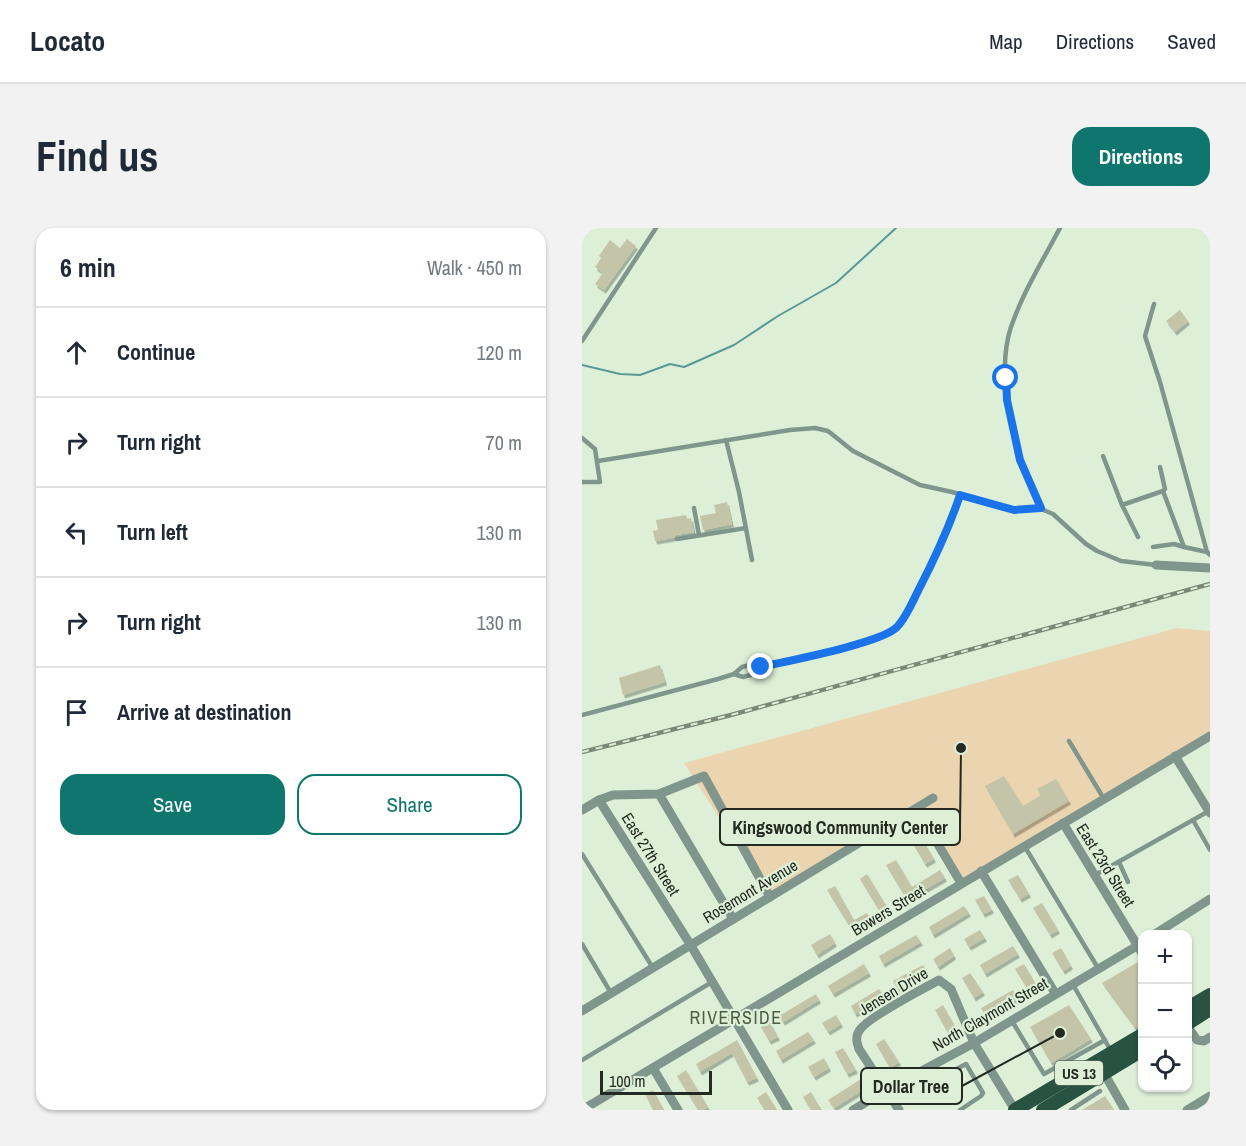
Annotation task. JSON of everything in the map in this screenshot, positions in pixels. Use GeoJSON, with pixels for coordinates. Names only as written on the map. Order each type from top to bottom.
{"type":"FeatureCollection","features":[{"type":"Feature","properties":{"kind":"main road"},"geometry":{"type":"LineString","coordinates":[[1192,1006],[1210,995]]}},
{"type":"Feature","properties":{"kind":"main road"},"geometry":{"type":"LineString","coordinates":[[1192,1022],[1210,1009]]}},
{"type":"Feature","properties":{"kind":"main road","name":"US 13"},"geometry":{"type":"LineString","coordinates":[[1043,1110],[1074,1099],[1140,1038]]}},
{"type":"Feature","properties":{"kind":"main road"},"geometry":{"type":"LineString","coordinates":[[1116,1059],[1138,1047]]}},
{"type":"Feature","properties":{"kind":"main road","name":"US 13"},"geometry":{"type":"LineString","coordinates":[[1015,1110],[1116,1059],[1138,1052]]}},
{"type":"Feature","properties":{"kind":"street"},"geometry":{"type":"LineString","coordinates":[[1156,565],[1210,568]]}},
{"type":"Feature","properties":{"kind":"street","name":"Bowers Street"},"geometry":{"type":"LineString","coordinates":[[582,1110],[1210,736]]}},
{"type":"Feature","properties":{"kind":"street"},"geometry":{"type":"LineString","coordinates":[[1176,756],[1209,812]]}},
{"type":"Feature","properties":{"kind":"street"},"geometry":{"type":"LineString","coordinates":[[582,810],[613,795],[659,794],[704,776],[770,897]]}},
{"type":"Feature","properties":{"kind":"street"},"geometry":{"type":"LineString","coordinates":[[659,794],[733,919]]}},
{"type":"Feature","properties":{"kind":"street","name":"Rosemont Avenue"},"geometry":{"type":"LineString","coordinates":[[582,1011],[933,798]]}},
{"type":"Feature","properties":{"kind":"street","name":"East 27th Street"},"geometry":{"type":"LineString","coordinates":[[599,800],[690,944],[788,1110]]}},
{"type":"Feature","properties":{"kind":"street"},"geometry":{"type":"LineString","coordinates":[[917,809],[961,883]]}},
{"type":"Feature","properties":{"kind":"street","name":"East 23rd Street"},"geometry":{"type":"LineString","coordinates":[[1063,823],[1138,942]]}},
{"type":"Feature","properties":{"kind":"street"},"geometry":{"type":"LineString","coordinates":[[981,871],[1055,993]]}},
{"type":"Feature","properties":{"kind":"street"},"geometry":{"type":"LineString","coordinates":[[1161,930],[1210,899]]}},
{"type":"Feature","properties":{"kind":"street","name":"North Claymont Street"},"geometry":{"type":"LineString","coordinates":[[853,1110],[975,1042],[1098,968],[1138,948]]}},
{"type":"Feature","properties":{"kind":"street","name":"Jensen Drive"},"geometry":{"type":"LineString","coordinates":[[886,1090],[859,1049],[856,1041],[859,1030],[870,1021],[939,980],[951,989],[975,1042]]}},
{"type":"Feature","properties":{"kind":"street"},"geometry":{"type":"LineString","coordinates":[[1192,1035],[1197,1040],[1204,1041],[1210,1037]]}},
{"type":"Feature","properties":{"kind":"street"},"geometry":{"type":"LineString","coordinates":[[975,1042],[1015,1110]]}},
{"type":"Feature","properties":{"kind":"street"},"geometry":{"type":"LineString","coordinates":[[653,1068],[678,1110]]}},
{"type":"Feature","properties":{"kind":"street"},"geometry":{"type":"LineString","coordinates":[[1104,1073],[1125,1110]]}},
{"type":"Feature","properties":{"kind":"street"},"geometry":{"type":"LineString","coordinates":[[886,1090],[899,1110]]}},
{"type":"Feature","properties":{"kind":"street"},"geometry":{"type":"LineString","coordinates":[[1187,1110],[1210,1096]]}},
{"type":"Feature","properties":{"kind":"lane"},"geometry":{"type":"LineString","coordinates":[[582,341],[656,228]]}},
{"type":"Feature","properties":{"kind":"lane"},"geometry":{"type":"LineString","coordinates":[[1041,508],[1020,460],[1011,422],[1006,389],[1007,351],[1011,327],[1029,285],[1060,228]]}},
{"type":"Feature","properties":{"kind":"lane"},"geometry":{"type":"LineString","coordinates":[[1154,304],[1145,336],[1209,554]]}},
{"type":"Feature","properties":{"kind":"lane"},"geometry":{"type":"LineString","coordinates":[[598,461],[790,430],[822,429],[835,434],[853,451],[910,481],[1014,510],[1041,508],[1053,514],[1086,544],[1097,550],[1121,561],[1156,565]]}},
{"type":"Feature","properties":{"kind":"lane"},"geometry":{"type":"LineString","coordinates":[[582,438],[595,449],[600,482],[582,482]]}},
{"type":"Feature","properties":{"kind":"lane"},"geometry":{"type":"LineString","coordinates":[[726,440],[752,560]]}},
{"type":"Feature","properties":{"kind":"lane"},"geometry":{"type":"LineString","coordinates":[[1103,456],[1122,505],[1138,537]]}},
{"type":"Feature","properties":{"kind":"lane"},"geometry":{"type":"LineString","coordinates":[[1122,505],[1166,489],[1160,467]]}},
{"type":"Feature","properties":{"kind":"lane"},"geometry":{"type":"LineString","coordinates":[[1163,491],[1184,547]]}},
{"type":"Feature","properties":{"kind":"lane"},"geometry":{"type":"LineString","coordinates":[[582,715],[734,674],[742,667],[754,664],[761,667],[864,642],[889,632],[897,627],[909,609],[929,570],[960,495]]}},
{"type":"Feature","properties":{"kind":"lane"},"geometry":{"type":"LineString","coordinates":[[694,508],[699,536]]}},
{"type":"Feature","properties":{"kind":"lane"},"geometry":{"type":"LineString","coordinates":[[677,539],[746,528]]}},
{"type":"Feature","properties":{"kind":"lane"},"geometry":{"type":"LineString","coordinates":[[1153,547],[1174,544],[1209,554]]}},
{"type":"Feature","properties":{"kind":"lane"},"geometry":{"type":"LineString","coordinates":[[734,674],[742,677],[753,675],[758,673],[761,667]]}},
{"type":"Feature","properties":{"kind":"lane"},"geometry":{"type":"LineString","coordinates":[[1069,741],[1104,799]]}},
{"type":"Feature","properties":{"kind":"lane"},"geometry":{"type":"LineString","coordinates":[[1095,875],[1209,812]]}},
{"type":"Feature","properties":{"kind":"lane"},"geometry":{"type":"LineString","coordinates":[[1193,820],[1210,850]]}},
{"type":"Feature","properties":{"kind":"lane"},"geometry":{"type":"LineString","coordinates":[[1024,845],[1098,968]]}},
{"type":"Feature","properties":{"kind":"lane"},"geometry":{"type":"LineString","coordinates":[[582,854],[653,968]]}},
{"type":"Feature","properties":{"kind":"lane"},"geometry":{"type":"LineString","coordinates":[[1119,862],[1128,882]]}},
{"type":"Feature","properties":{"kind":"lane"},"geometry":{"type":"LineString","coordinates":[[582,944],[610,993]]}},
{"type":"Feature","properties":{"kind":"lane"},"geometry":{"type":"LineString","coordinates":[[582,1060],[712,982]]}},
{"type":"Feature","properties":{"kind":"lane"},"geometry":{"type":"LineString","coordinates":[[1072,983],[1116,1059]]}},
{"type":"Feature","properties":{"kind":"lane"},"geometry":{"type":"LineString","coordinates":[[1011,1020],[1044,1074],[1105,1040]]}},
{"type":"Feature","properties":{"kind":"lane"},"geometry":{"type":"LineString","coordinates":[[948,1056],[956,1068]]}},
{"type":"Feature","properties":{"kind":"lane"},"geometry":{"type":"LineString","coordinates":[[918,1073],[928,1084],[966,1064],[983,1093],[960,1110]]}},
{"type":"Feature","properties":{"kind":"lane"},"geometry":{"type":"LineString","coordinates":[[1071,1110],[1074,1099],[1100,1091]]}},
{"type":"Feature","properties":{"kind":"shaded area"},"geometry":{"type":"Polygon","coordinates":[[[1177,628],[1210,631],[1210,733],[964,881],[919,808],[770,897],[684,763],[1177,628]]]}},
{"type":"Feature","properties":{"kind":"building"},"geometry":{"type":"Polygon","coordinates":[[[627,239],[636,246],[604,290],[595,284],[603,273],[595,267],[601,258],[599,256],[610,240],[620,248],[627,239]]]}},
{"type":"Feature","properties":{"kind":"building"},"geometry":{"type":"Polygon","coordinates":[[[1180,310],[1188,321],[1175,332],[1166,321],[1180,310]]]}},
{"type":"Feature","properties":{"kind":"building"},"geometry":{"type":"Polygon","coordinates":[[[727,502],[732,524],[703,530],[700,516],[716,513],[714,505],[727,502]]]}},
{"type":"Feature","properties":{"kind":"building"},"geometry":{"type":"Polygon","coordinates":[[[686,515],[687,519],[691,518],[694,532],[655,541],[653,531],[658,530],[656,520],[686,515]]]}},
{"type":"Feature","properties":{"kind":"building"},"geometry":{"type":"Polygon","coordinates":[[[660,665],[665,682],[623,695],[619,678],[660,665]]]}},
{"type":"Feature","properties":{"kind":"building"},"geometry":{"type":"Polygon","coordinates":[[[1004,776],[1023,806],[1041,795],[1037,789],[1056,779],[1069,801],[1013,834],[985,786],[1004,776]]]}},
{"type":"Feature","properties":{"kind":"building"},"geometry":{"type":"Polygon","coordinates":[[[918,832],[934,859],[925,864],[909,837],[918,832]]]}},
{"type":"Feature","properties":{"kind":"building"},"geometry":{"type":"Polygon","coordinates":[[[896,860],[912,887],[940,870],[945,878],[907,900],[886,865],[896,860]]]}},
{"type":"Feature","properties":{"kind":"building"},"geometry":{"type":"Polygon","coordinates":[[[867,874],[889,910],[882,915],[860,879],[867,874]]]}},
{"type":"Feature","properties":{"kind":"building"},"geometry":{"type":"Polygon","coordinates":[[[1018,875],[1029,894],[1020,899],[1008,880],[1018,875]]]}},
{"type":"Feature","properties":{"kind":"building"},"geometry":{"type":"Polygon","coordinates":[[[835,886],[854,920],[867,913],[872,921],[853,932],[827,890],[835,886]]]}},
{"type":"Feature","properties":{"kind":"building"},"geometry":{"type":"Polygon","coordinates":[[[984,896],[992,910],[983,914],[975,900],[984,896]]]}},
{"type":"Feature","properties":{"kind":"building"},"geometry":{"type":"Polygon","coordinates":[[[1042,903],[1058,930],[1050,935],[1033,908],[1042,903]]]}},
{"type":"Feature","properties":{"kind":"building"},"geometry":{"type":"Polygon","coordinates":[[[964,906],[969,913],[933,935],[929,927],[964,906]]]}},
{"type":"Feature","properties":{"kind":"building"},"geometry":{"type":"Polygon","coordinates":[[[980,930],[985,938],[969,947],[964,939],[980,930]]]}},
{"type":"Feature","properties":{"kind":"building"},"geometry":{"type":"Polygon","coordinates":[[[830,934],[835,943],[817,955],[811,945],[830,934]]]}},
{"type":"Feature","properties":{"kind":"building"},"geometry":{"type":"Polygon","coordinates":[[[916,935],[921,942],[883,964],[879,956],[916,935]]]}},
{"type":"Feature","properties":{"kind":"building"},"geometry":{"type":"Polygon","coordinates":[[[1013,946],[1018,954],[985,974],[980,965],[1013,946]]]}},
{"type":"Feature","properties":{"kind":"building"},"geometry":{"type":"Polygon","coordinates":[[[950,948],[954,956],[938,967],[933,959],[950,948]]]}},
{"type":"Feature","properties":{"kind":"building"},"geometry":{"type":"Polygon","coordinates":[[[1061,948],[1071,966],[1063,971],[1052,953],[1061,948]]]}},
{"type":"Feature","properties":{"kind":"building"},"geometry":{"type":"Polygon","coordinates":[[[1138,962],[1138,1026],[1135,1028],[1102,983],[1138,962]]]}},
{"type":"Feature","properties":{"kind":"building"},"geometry":{"type":"Polygon","coordinates":[[[864,964],[869,973],[833,994],[828,986],[864,964]]]}},
{"type":"Feature","properties":{"kind":"building"},"geometry":{"type":"Polygon","coordinates":[[[1024,964],[1037,986],[1029,991],[1015,969],[1024,964]]]}},
{"type":"Feature","properties":{"kind":"building"},"geometry":{"type":"Polygon","coordinates":[[[923,965],[927,972],[898,989],[893,981],[923,965]]]}},
{"type":"Feature","properties":{"kind":"building"},"geometry":{"type":"Polygon","coordinates":[[[970,973],[983,992],[974,998],[962,978],[970,973]]]}},
{"type":"Feature","properties":{"kind":"building"},"geometry":{"type":"Polygon","coordinates":[[[879,989],[884,997],[855,1014],[851,1006],[879,989]]]}},
{"type":"Feature","properties":{"kind":"building"},"geometry":{"type":"Polygon","coordinates":[[[1013,990],[1018,999],[986,1017],[981,1008],[1013,990]]]}},
{"type":"Feature","properties":{"kind":"building"},"geometry":{"type":"Polygon","coordinates":[[[816,994],[819,1000],[783,1022],[779,1016],[816,994]]]}},
{"type":"Feature","properties":{"kind":"building"},"geometry":{"type":"Polygon","coordinates":[[[943,1005],[956,1028],[948,1033],[935,1010],[943,1005]]]}},
{"type":"Feature","properties":{"kind":"building"},"geometry":{"type":"Polygon","coordinates":[[[1069,1005],[1091,1039],[1051,1063],[1030,1027],[1069,1005]]]}},
{"type":"Feature","properties":{"kind":"building"},"geometry":{"type":"Polygon","coordinates":[[[836,1015],[841,1024],[828,1032],[822,1023],[836,1015]]]}},
{"type":"Feature","properties":{"kind":"building"},"geometry":{"type":"Polygon","coordinates":[[[770,1022],[778,1037],[769,1041],[761,1027],[770,1022]]]}},
{"type":"Feature","properties":{"kind":"building"},"geometry":{"type":"Polygon","coordinates":[[[808,1032],[814,1040],[781,1060],[776,1051],[808,1032]]]}},
{"type":"Feature","properties":{"kind":"building"},"geometry":{"type":"Polygon","coordinates":[[[884,1039],[899,1062],[890,1068],[876,1044],[884,1039]]]}},
{"type":"Feature","properties":{"kind":"building"},"geometry":{"type":"Polygon","coordinates":[[[737,1040],[757,1078],[747,1082],[732,1053],[700,1072],[696,1064],[737,1040]]]}},
{"type":"Feature","properties":{"kind":"building"},"geometry":{"type":"Polygon","coordinates":[[[843,1048],[856,1070],[847,1074],[835,1052],[843,1048]]]}},
{"type":"Feature","properties":{"kind":"building"},"geometry":{"type":"Polygon","coordinates":[[[824,1058],[829,1068],[814,1077],[808,1067],[824,1058]]]}},
{"type":"Feature","properties":{"kind":"building"},"geometry":{"type":"Polygon","coordinates":[[[686,1070],[708,1107],[703,1110],[698,1110],[677,1076],[686,1070]]]}},
{"type":"Feature","properties":{"kind":"building"},"geometry":{"type":"Polygon","coordinates":[[[861,1079],[866,1088],[834,1108],[828,1100],[861,1079]]]}},
{"type":"Feature","properties":{"kind":"building"},"geometry":{"type":"Polygon","coordinates":[[[653,1090],[664,1110],[653,1110],[645,1094],[653,1090]]]}},
{"type":"Feature","properties":{"kind":"building"},"geometry":{"type":"Polygon","coordinates":[[[766,1092],[777,1110],[765,1110],[757,1098],[766,1092]]]}},
{"type":"Feature","properties":{"kind":"building"},"geometry":{"type":"Polygon","coordinates":[[[811,1092],[822,1110],[811,1110],[803,1097],[811,1092]]]}},
{"type":"Feature","properties":{"kind":"building"},"geometry":{"type":"Polygon","coordinates":[[[1105,1096],[1114,1110],[1082,1110],[1105,1096]]]}},
{"type":"Feature","properties":{"kind":"waterway"},"geometry":{"type":"LineString","coordinates":[[582,365],[620,374],[640,375],[670,364],[684,367],[734,345],[778,316],[836,283],[896,228]]}},
{"type":"Feature","properties":{"kind":"railway"},"geometry":{"type":"LineString","coordinates":[[582,752],[731,715],[1210,584]]}},
{"type":"Feature","properties":{"kind":"place","name":"Kingswood Community Center"},"geometry":{"type":"Point","coordinates":[961,748]}},
{"type":"Feature","properties":{"kind":"place","name":"Dollar Tree"},"geometry":{"type":"Point","coordinates":[1060,1033]}},
{"type":"Feature","properties":{"kind":"district","name":"RIVERSIDE"},"geometry":{"type":"Point","coordinates":[736,1017]}},
{"type":"Feature","properties":{"kind":"route"},"geometry":{"type":"LineString","coordinates":[[761,667],[864,642],[897,627],[929,570],[955,512],[960,495],[1014,510],[1041,508],[1020,460],[1007,400],[1006,378]]}}]}
